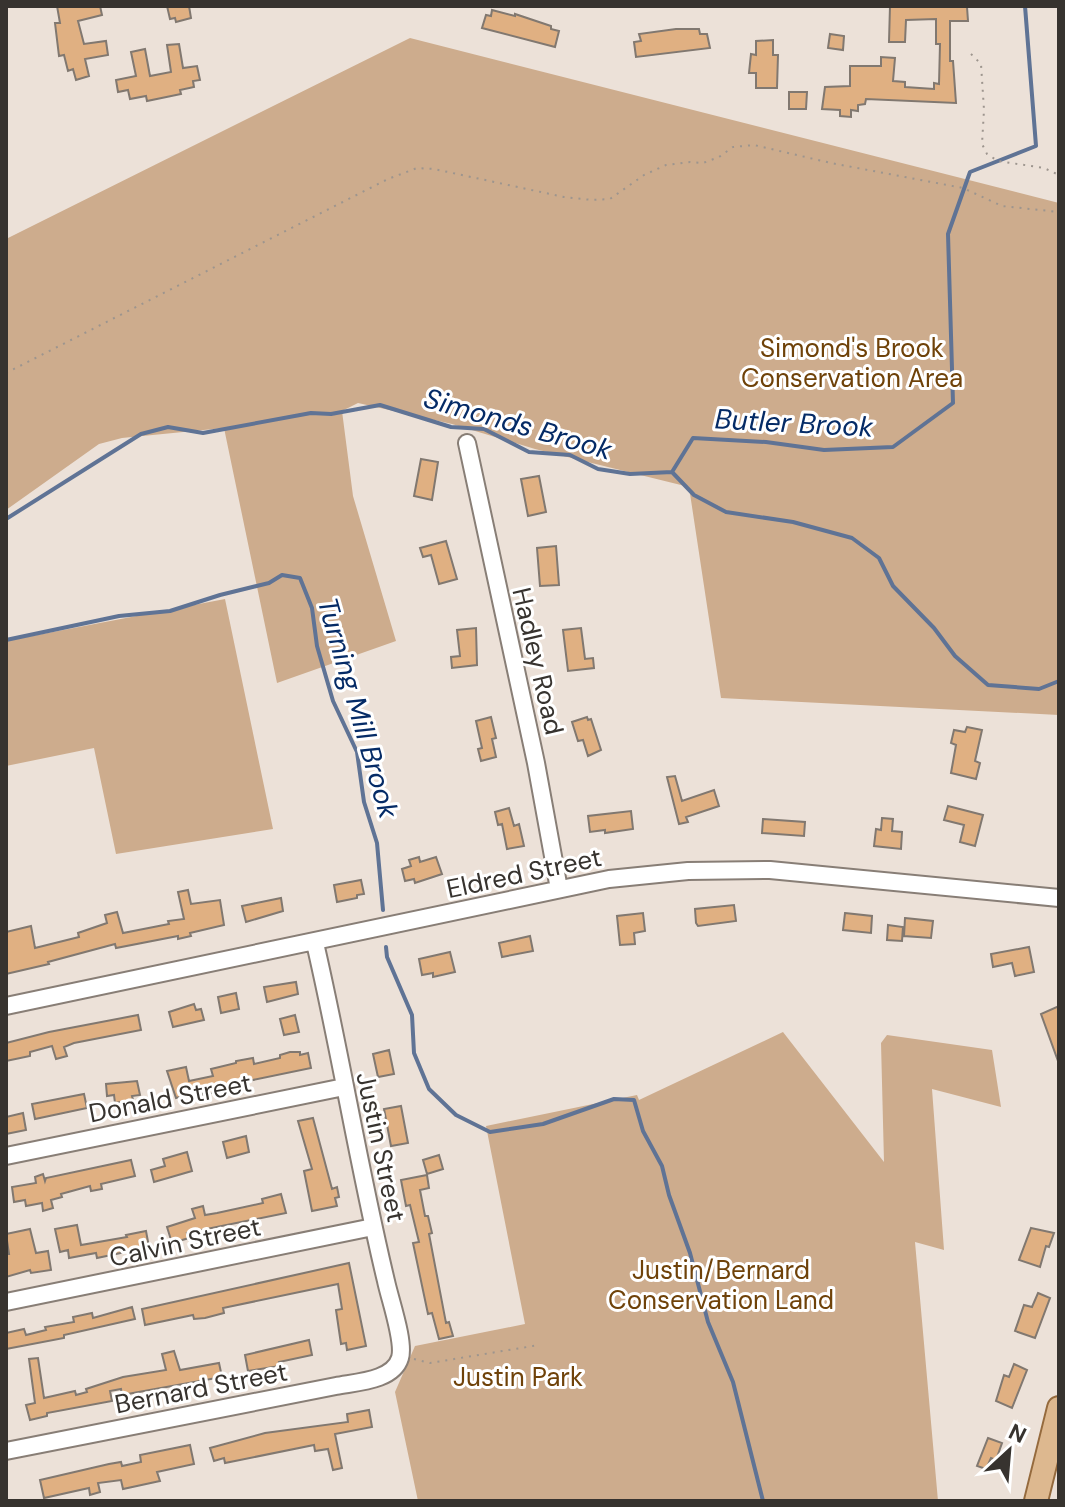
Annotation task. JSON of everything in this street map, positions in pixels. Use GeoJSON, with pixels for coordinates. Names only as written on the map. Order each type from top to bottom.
{"type":"FeatureCollection","features":[{"type":"Feature","properties":{"kind":"main road"},"geometry":{"type":"LineString","coordinates":[[1036,1501],[1059,1408]]}},
{"type":"Feature","properties":{"kind":"street","name":"Hadley Road"},"geometry":{"type":"LineString","coordinates":[[467,443],[536,763],[559,889]]}},
{"type":"Feature","properties":{"kind":"street","name":"Eldred Street"},"geometry":{"type":"LineString","coordinates":[[6,1006],[559,889],[651,874],[730,869],[833,874],[1059,898]]}},
{"type":"Feature","properties":{"kind":"street","name":"Justin Street"},"geometry":{"type":"LineString","coordinates":[[315,943],[400,1358]]}},
{"type":"Feature","properties":{"kind":"street","name":"Donald Street"},"geometry":{"type":"LineString","coordinates":[[6,1156],[344,1087]]}},
{"type":"Feature","properties":{"kind":"street","name":"Calvin Street"},"geometry":{"type":"LineString","coordinates":[[6,1302],[373,1227]]}},
{"type":"Feature","properties":{"kind":"street","name":"Bernard Street"},"geometry":{"type":"LineString","coordinates":[[6,1451],[382,1376],[395,1369],[400,1358]]}},
{"type":"Feature","properties":{"kind":"path"},"geometry":{"type":"LineString","coordinates":[[971,54],[981,64],[984,110],[982,144],[987,154],[998,161],[1044,168],[1059,175]]}},
{"type":"Feature","properties":{"kind":"path"},"geometry":{"type":"LineString","coordinates":[[6,373],[375,186],[417,168],[564,197],[610,199],[644,175],[666,165],[703,163],[733,147],[754,145],[963,188],[1002,206],[1059,212]]}},
{"type":"Feature","properties":{"kind":"path"},"geometry":{"type":"LineString","coordinates":[[400,1358],[430,1363],[539,1345]]}},
{"type":"Feature","properties":{"kind":"green space","name":"Simond's Brook Conservation Area"},"geometry":{"type":"Polygon","coordinates":[[[410,38],[1059,203],[1059,715],[721,698],[689,487],[535,449],[452,424],[358,403],[342,411],[353,496],[396,641],[277,683],[224,428],[122,438],[99,444],[6,510],[6,239],[410,38]]]}},
{"type":"Feature","properties":{"kind":"green space"},"geometry":{"type":"Polygon","coordinates":[[[225,599],[273,829],[116,854],[94,748],[6,766],[6,641],[225,599]]]}},
{"type":"Feature","properties":{"kind":"green space","name":"Justin/Bernard Conservation Land"},"geometry":{"type":"Polygon","coordinates":[[[783,1032],[884,1162],[881,1043],[887,1035],[992,1050],[1001,1107],[932,1089],[944,1250],[915,1242],[938,1501],[418,1501],[395,1392],[415,1346],[525,1324],[486,1126],[637,1095],[639,1100],[783,1032]]]}},
{"type":"Feature","properties":{"kind":"building"},"geometry":{"type":"Polygon","coordinates":[[[57,6],[100,6],[102,15],[78,21],[84,44],[106,41],[108,55],[85,59],[89,76],[76,80],[73,69],[68,71],[64,55],[59,56],[55,23],[60,23],[57,6]]]}},
{"type":"Feature","properties":{"kind":"building"},"geometry":{"type":"Polygon","coordinates":[[[167,6],[189,6],[191,18],[176,22],[175,18],[170,19],[167,6]]]}},
{"type":"Feature","properties":{"kind":"building"},"geometry":{"type":"Polygon","coordinates":[[[890,6],[967,7],[968,21],[950,21],[950,61],[953,61],[956,103],[866,99],[865,104],[858,105],[858,111],[851,110],[851,117],[840,116],[840,110],[822,109],[825,87],[850,86],[850,66],[881,66],[881,57],[895,58],[893,81],[905,82],[905,87],[934,89],[934,83],[939,84],[940,44],[936,44],[936,19],[906,20],[905,42],[889,42],[890,6]]]}},
{"type":"Feature","properties":{"kind":"building"},"geometry":{"type":"Polygon","coordinates":[[[492,10],[551,26],[551,29],[559,31],[555,47],[482,28],[486,15],[491,16],[492,10]]]}},
{"type":"Feature","properties":{"kind":"building"},"geometry":{"type":"Polygon","coordinates":[[[699,29],[700,34],[707,34],[710,48],[636,57],[634,42],[641,41],[639,34],[699,29]]]}},
{"type":"Feature","properties":{"kind":"building"},"geometry":{"type":"Polygon","coordinates":[[[830,34],[844,36],[843,50],[828,48],[830,34]]]}},
{"type":"Feature","properties":{"kind":"building"},"geometry":{"type":"Polygon","coordinates":[[[773,40],[773,55],[778,55],[777,88],[756,88],[756,73],[749,73],[751,54],[756,55],[756,41],[773,40]]]}},
{"type":"Feature","properties":{"kind":"building"},"geometry":{"type":"Polygon","coordinates":[[[179,44],[183,68],[197,66],[200,80],[193,81],[194,87],[180,90],[181,94],[147,101],[146,96],[130,99],[128,90],[118,92],[116,80],[136,76],[131,52],[145,49],[150,76],[171,72],[167,45],[179,44]]]}},
{"type":"Feature","properties":{"kind":"building"},"geometry":{"type":"Polygon","coordinates":[[[789,92],[807,92],[806,109],[789,109],[789,92]]]}},
{"type":"Feature","properties":{"kind":"building"},"geometry":{"type":"Polygon","coordinates":[[[421,459],[438,462],[432,500],[414,496],[421,459]]]}},
{"type":"Feature","properties":{"kind":"building"},"geometry":{"type":"Polygon","coordinates":[[[539,476],[546,512],[528,516],[521,479],[539,476]]]}},
{"type":"Feature","properties":{"kind":"building"},"geometry":{"type":"Polygon","coordinates":[[[446,541],[457,579],[439,584],[431,555],[423,557],[420,548],[446,541]]]}},
{"type":"Feature","properties":{"kind":"building"},"geometry":{"type":"Polygon","coordinates":[[[556,546],[559,585],[540,586],[537,548],[556,546]]]}},
{"type":"Feature","properties":{"kind":"building"},"geometry":{"type":"Polygon","coordinates":[[[476,628],[477,665],[452,668],[451,657],[460,656],[457,630],[476,628]]]}},
{"type":"Feature","properties":{"kind":"building"},"geometry":{"type":"Polygon","coordinates":[[[581,628],[585,659],[593,658],[594,668],[568,671],[563,630],[581,628]]]}},
{"type":"Feature","properties":{"kind":"building"},"geometry":{"type":"Polygon","coordinates":[[[491,717],[496,757],[481,761],[478,749],[482,748],[476,721],[491,717]]]}},
{"type":"Feature","properties":{"kind":"building"},"geometry":{"type":"Polygon","coordinates":[[[587,717],[591,719],[601,750],[588,756],[583,740],[578,741],[572,722],[587,717]]]}},
{"type":"Feature","properties":{"kind":"building"},"geometry":{"type":"Polygon","coordinates":[[[967,727],[982,730],[975,761],[980,763],[976,779],[951,773],[956,745],[951,743],[954,730],[965,732],[967,727]]]}},
{"type":"Feature","properties":{"kind":"building"},"geometry":{"type":"Polygon","coordinates":[[[675,776],[682,801],[714,790],[719,806],[686,817],[688,822],[679,824],[667,777],[675,776]]]}},
{"type":"Feature","properties":{"kind":"building"},"geometry":{"type":"Polygon","coordinates":[[[948,806],[983,815],[975,846],[960,842],[964,825],[944,820],[948,806]]]}},
{"type":"Feature","properties":{"kind":"building"},"geometry":{"type":"Polygon","coordinates":[[[509,808],[514,826],[519,824],[524,846],[507,849],[502,824],[498,825],[495,812],[509,808]]]}},
{"type":"Feature","properties":{"kind":"building"},"geometry":{"type":"Polygon","coordinates":[[[631,811],[633,829],[590,832],[588,816],[631,811]]]}},
{"type":"Feature","properties":{"kind":"building"},"geometry":{"type":"Polygon","coordinates":[[[882,818],[893,819],[892,831],[902,832],[901,849],[874,846],[876,829],[881,830],[882,818]]]}},
{"type":"Feature","properties":{"kind":"building"},"geometry":{"type":"Polygon","coordinates":[[[763,819],[805,822],[804,836],[762,833],[763,819]]]}},
{"type":"Feature","properties":{"kind":"building"},"geometry":{"type":"Polygon","coordinates":[[[419,857],[420,862],[436,857],[442,874],[415,883],[414,879],[405,881],[402,869],[411,866],[409,860],[419,857]]]}},
{"type":"Feature","properties":{"kind":"building"},"geometry":{"type":"Polygon","coordinates":[[[361,880],[364,894],[337,902],[334,885],[361,880]]]}},
{"type":"Feature","properties":{"kind":"building"},"geometry":{"type":"Polygon","coordinates":[[[188,890],[191,904],[220,900],[224,925],[178,939],[178,936],[116,948],[115,944],[6,974],[6,932],[31,926],[35,948],[79,937],[78,933],[107,923],[105,915],[117,912],[123,933],[169,924],[168,921],[184,919],[178,892],[188,890]]]}},
{"type":"Feature","properties":{"kind":"building"},"geometry":{"type":"Polygon","coordinates":[[[281,898],[283,911],[246,922],[242,906],[281,898]]]}},
{"type":"Feature","properties":{"kind":"building"},"geometry":{"type":"Polygon","coordinates":[[[734,905],[736,921],[698,926],[696,923],[695,909],[734,905]]]}},
{"type":"Feature","properties":{"kind":"building"},"geometry":{"type":"Polygon","coordinates":[[[643,913],[645,931],[634,933],[635,944],[620,945],[617,916],[643,913]]]}},
{"type":"Feature","properties":{"kind":"building"},"geometry":{"type":"Polygon","coordinates":[[[845,913],[872,916],[871,933],[843,930],[845,913]]]}},
{"type":"Feature","properties":{"kind":"building"},"geometry":{"type":"Polygon","coordinates":[[[905,918],[933,921],[931,938],[904,936],[905,918]]]}},
{"type":"Feature","properties":{"kind":"building"},"geometry":{"type":"Polygon","coordinates":[[[888,925],[903,927],[902,941],[887,940],[888,925]]]}},
{"type":"Feature","properties":{"kind":"building"},"geometry":{"type":"Polygon","coordinates":[[[530,936],[533,951],[502,957],[499,943],[530,936]]]}},
{"type":"Feature","properties":{"kind":"building"},"geometry":{"type":"Polygon","coordinates":[[[1029,947],[1034,972],[1015,976],[1012,963],[993,967],[991,954],[1029,947]]]}},
{"type":"Feature","properties":{"kind":"building"},"geometry":{"type":"Polygon","coordinates":[[[450,952],[455,972],[433,977],[433,973],[422,975],[419,959],[450,952]]]}},
{"type":"Feature","properties":{"kind":"building"},"geometry":{"type":"Polygon","coordinates":[[[296,982],[298,994],[267,1002],[264,987],[296,982]]]}},
{"type":"Feature","properties":{"kind":"building"},"geometry":{"type":"Polygon","coordinates":[[[236,993],[239,1009],[221,1013],[218,997],[236,993]]]}},
{"type":"Feature","properties":{"kind":"building"},"geometry":{"type":"Polygon","coordinates":[[[194,1004],[196,1010],[201,1009],[204,1020],[173,1027],[169,1012],[194,1004]]]}},
{"type":"Feature","properties":{"kind":"building"},"geometry":{"type":"Polygon","coordinates":[[[1059,1006],[1059,1061],[1058,1061],[1041,1014],[1059,1006]]]}},
{"type":"Feature","properties":{"kind":"building"},"geometry":{"type":"Polygon","coordinates":[[[138,1015],[141,1030],[74,1043],[64,1047],[67,1056],[56,1059],[52,1046],[30,1052],[30,1056],[6,1061],[6,1043],[138,1015]]]}},
{"type":"Feature","properties":{"kind":"building"},"geometry":{"type":"Polygon","coordinates":[[[295,1015],[299,1032],[284,1035],[280,1019],[295,1015]]]}},
{"type":"Feature","properties":{"kind":"building"},"geometry":{"type":"Polygon","coordinates":[[[389,1050],[394,1074],[378,1077],[373,1054],[389,1050]]]}},
{"type":"Feature","properties":{"kind":"building"},"geometry":{"type":"Polygon","coordinates":[[[300,1052],[300,1055],[308,1053],[311,1068],[224,1086],[224,1090],[203,1095],[202,1092],[176,1098],[167,1071],[186,1067],[189,1081],[213,1076],[211,1069],[236,1061],[253,1058],[254,1064],[280,1058],[280,1055],[300,1052]]]}},
{"type":"Feature","properties":{"kind":"building"},"geometry":{"type":"Polygon","coordinates":[[[137,1081],[140,1095],[132,1096],[133,1100],[115,1103],[114,1095],[107,1096],[106,1084],[137,1081]]]}},
{"type":"Feature","properties":{"kind":"building"},"geometry":{"type":"Polygon","coordinates":[[[84,1094],[87,1108],[35,1119],[32,1104],[84,1094]]]}},
{"type":"Feature","properties":{"kind":"building"},"geometry":{"type":"Polygon","coordinates":[[[401,1106],[408,1143],[391,1146],[384,1109],[401,1106]]]}},
{"type":"Feature","properties":{"kind":"building"},"geometry":{"type":"Polygon","coordinates":[[[23,1113],[26,1130],[6,1134],[6,1117],[23,1113]]]}},
{"type":"Feature","properties":{"kind":"building"},"geometry":{"type":"Polygon","coordinates":[[[313,1118],[332,1189],[337,1187],[339,1197],[335,1198],[337,1206],[312,1211],[304,1171],[312,1169],[298,1121],[313,1118]]]}},
{"type":"Feature","properties":{"kind":"building"},"geometry":{"type":"Polygon","coordinates":[[[246,1136],[249,1152],[227,1158],[223,1142],[246,1136]]]}},
{"type":"Feature","properties":{"kind":"building"},"geometry":{"type":"Polygon","coordinates":[[[187,1152],[192,1171],[154,1182],[151,1170],[165,1166],[163,1159],[187,1152]]]}},
{"type":"Feature","properties":{"kind":"building"},"geometry":{"type":"Polygon","coordinates":[[[439,1155],[443,1169],[427,1174],[423,1160],[439,1155]]]}},
{"type":"Feature","properties":{"kind":"building"},"geometry":{"type":"Polygon","coordinates":[[[131,1160],[135,1176],[101,1184],[102,1189],[91,1191],[90,1186],[61,1194],[62,1197],[51,1200],[53,1208],[43,1211],[42,1203],[26,1206],[25,1200],[14,1202],[12,1187],[36,1183],[35,1177],[43,1174],[45,1181],[46,1178],[131,1160]]]}},
{"type":"Feature","properties":{"kind":"building"},"geometry":{"type":"Polygon","coordinates":[[[427,1175],[429,1188],[420,1190],[432,1233],[429,1234],[446,1323],[449,1322],[453,1336],[439,1339],[432,1313],[428,1314],[413,1243],[419,1242],[410,1205],[406,1206],[401,1180],[427,1175]]]}},
{"type":"Feature","properties":{"kind":"building"},"geometry":{"type":"Polygon","coordinates":[[[281,1194],[286,1213],[187,1233],[189,1238],[172,1243],[167,1227],[195,1218],[192,1209],[203,1206],[205,1215],[217,1213],[263,1203],[262,1199],[281,1194]]]}},
{"type":"Feature","properties":{"kind":"building"},"geometry":{"type":"Polygon","coordinates":[[[77,1225],[81,1245],[146,1231],[149,1247],[97,1258],[96,1253],[69,1258],[68,1250],[60,1252],[55,1229],[77,1225]]]}},
{"type":"Feature","properties":{"kind":"building"},"geometry":{"type":"Polygon","coordinates":[[[1031,1228],[1054,1233],[1049,1247],[1046,1246],[1040,1267],[1019,1260],[1031,1228]]]}},
{"type":"Feature","properties":{"kind":"building"},"geometry":{"type":"Polygon","coordinates":[[[30,1229],[36,1253],[48,1251],[51,1270],[31,1273],[30,1270],[6,1277],[6,1254],[9,1254],[6,1234],[30,1229]]]}},
{"type":"Feature","properties":{"kind":"building"},"geometry":{"type":"Polygon","coordinates":[[[349,1263],[366,1346],[347,1350],[346,1343],[341,1344],[336,1310],[342,1309],[338,1284],[223,1308],[224,1313],[205,1318],[194,1319],[193,1315],[145,1325],[142,1309],[349,1263]]]}},
{"type":"Feature","properties":{"kind":"building"},"geometry":{"type":"Polygon","coordinates":[[[1038,1293],[1050,1298],[1035,1338],[1015,1331],[1024,1305],[1032,1307],[1038,1293]]]}},
{"type":"Feature","properties":{"kind":"building"},"geometry":{"type":"Polygon","coordinates":[[[132,1307],[135,1319],[64,1335],[64,1338],[6,1349],[6,1333],[24,1329],[26,1335],[46,1330],[45,1327],[74,1322],[73,1317],[92,1313],[93,1318],[132,1307]]]}},
{"type":"Feature","properties":{"kind":"building"},"geometry":{"type":"Polygon","coordinates":[[[309,1340],[312,1355],[279,1362],[280,1366],[248,1371],[245,1355],[309,1340]]]}},
{"type":"Feature","properties":{"kind":"building"},"geometry":{"type":"Polygon","coordinates":[[[174,1351],[180,1370],[219,1363],[222,1377],[122,1395],[121,1389],[110,1391],[112,1401],[47,1413],[47,1416],[30,1420],[26,1405],[35,1403],[29,1359],[38,1358],[44,1398],[75,1391],[76,1395],[123,1377],[166,1370],[162,1354],[174,1351]]]}},
{"type":"Feature","properties":{"kind":"building"},"geometry":{"type":"Polygon","coordinates":[[[1014,1364],[1027,1370],[1012,1408],[996,1401],[1004,1375],[1009,1377],[1014,1364]]]}},
{"type":"Feature","properties":{"kind":"building"},"geometry":{"type":"Polygon","coordinates":[[[369,1410],[372,1427],[335,1434],[342,1468],[333,1470],[328,1449],[315,1451],[314,1445],[225,1463],[224,1458],[214,1461],[210,1448],[265,1433],[348,1422],[347,1414],[369,1410]]]}},
{"type":"Feature","properties":{"kind":"building"},"geometry":{"type":"Polygon","coordinates":[[[988,1438],[1002,1443],[996,1460],[991,1458],[986,1469],[977,1466],[988,1438]]]}},
{"type":"Feature","properties":{"kind":"building"},"geometry":{"type":"Polygon","coordinates":[[[190,1445],[194,1464],[157,1472],[160,1481],[123,1489],[121,1480],[98,1483],[100,1492],[90,1495],[89,1488],[44,1498],[40,1480],[109,1464],[121,1462],[122,1466],[141,1462],[140,1455],[190,1445]]]}},
{"type":"Feature","properties":{"kind":"waterway","name":"Butler Brook"},"geometry":{"type":"LineString","coordinates":[[672,472],[693,438],[766,442],[824,450],[893,447],[953,403],[948,234],[970,172],[1036,146],[1025,6]]}},
{"type":"Feature","properties":{"kind":"waterway","name":"Simonds Brook"},"geometry":{"type":"LineString","coordinates":[[6,519],[141,434],[168,427],[203,433],[311,413],[331,414],[380,405],[451,427],[484,429],[529,452],[570,455],[598,469],[630,474],[672,472],[694,495],[726,512],[793,522],[852,538],[879,558],[893,586],[934,628],[955,656],[988,685],[1039,689],[1059,681]]}},
{"type":"Feature","properties":{"kind":"waterway","name":"Turning Mill Brook"},"geometry":{"type":"LineString","coordinates":[[6,640],[119,616],[170,611],[269,583],[282,575],[300,578],[312,608],[317,646],[333,701],[357,752],[364,802],[377,843],[383,910]]}},
{"type":"Feature","properties":{"kind":"waterway","name":"Turning Mill Brook"},"geometry":{"type":"LineString","coordinates":[[386,947],[387,957],[412,1015],[414,1053],[429,1089],[456,1115],[490,1132],[543,1124],[614,1099],[634,1100],[643,1131],[662,1166],[708,1322],[733,1382],[763,1501]]}},
{"type":"Feature","properties":{"kind":"park label","name":"Justin Park"},"geometry":{"type":"Point","coordinates":[518,1377]}}]}
